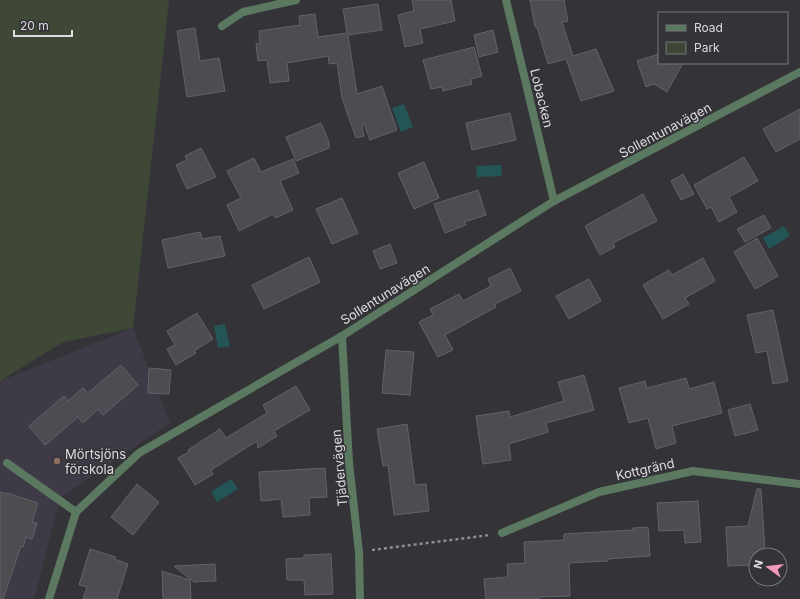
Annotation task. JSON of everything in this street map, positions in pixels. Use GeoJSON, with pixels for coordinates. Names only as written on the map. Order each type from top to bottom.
{"type":"FeatureCollection","features":[{"type":"Feature","properties":{"kind":"street"},"geometry":{"type":"LineString","coordinates":[[222,26],[243,12],[296,0]]}},
{"type":"Feature","properties":{"kind":"street","name":"Lobacken"},"geometry":{"type":"LineString","coordinates":[[506,0],[554,201]]}},
{"type":"Feature","properties":{"kind":"street","name":"Sollentunavägen"},"geometry":{"type":"LineString","coordinates":[[49,599],[76,512],[139,453],[342,336],[554,201],[800,72]]}},
{"type":"Feature","properties":{"kind":"street","name":"Tjädervägen"},"geometry":{"type":"LineString","coordinates":[[342,336],[349,463],[359,552],[360,599]]}},
{"type":"Feature","properties":{"kind":"street"},"geometry":{"type":"LineString","coordinates":[[7,464],[76,512]]}},
{"type":"Feature","properties":{"kind":"street","name":"Kottgränd"},"geometry":{"type":"LineString","coordinates":[[502,533],[599,492],[693,471],[800,484]]}},
{"type":"Feature","properties":{"kind":"path"},"geometry":{"type":"LineString","coordinates":[[359,552],[502,533]]}},
{"type":"Feature","properties":{"kind":"shaded area","name":"Mörtsjöns förskola"},"geometry":{"type":"Polygon","coordinates":[[[133,328],[170,423],[60,498],[34,599],[0,599],[0,381],[133,328]]]}},
{"type":"Feature","properties":{"kind":"green space"},"geometry":{"type":"Polygon","coordinates":[[[0,0],[169,0],[133,328],[63,342],[0,381],[0,0]]]}},
{"type":"Feature","properties":{"kind":"water"},"geometry":{"type":"Polygon","coordinates":[[[404,104],[413,127],[401,132],[392,108],[404,104]]]}},
{"type":"Feature","properties":{"kind":"water"},"geometry":{"type":"Polygon","coordinates":[[[501,165],[502,176],[477,177],[476,166],[501,165]]]}},
{"type":"Feature","properties":{"kind":"water"},"geometry":{"type":"Polygon","coordinates":[[[784,226],[790,236],[769,249],[763,238],[784,226]]]}},
{"type":"Feature","properties":{"kind":"water"},"geometry":{"type":"Polygon","coordinates":[[[225,324],[230,346],[218,348],[214,326],[225,324]]]}},
{"type":"Feature","properties":{"kind":"water"},"geometry":{"type":"Polygon","coordinates":[[[231,479],[238,489],[217,502],[211,492],[231,479]]]}},
{"type":"Feature","properties":{"kind":"building"},"geometry":{"type":"Polygon","coordinates":[[[412,0],[451,0],[455,21],[420,29],[423,43],[405,47],[398,15],[414,11],[412,0]]]}},
{"type":"Feature","properties":{"kind":"building"},"geometry":{"type":"Polygon","coordinates":[[[530,0],[564,0],[568,21],[562,22],[573,56],[596,49],[614,91],[581,101],[566,59],[548,64],[537,27],[535,27],[530,0]]]}},
{"type":"Feature","properties":{"kind":"building"},"geometry":{"type":"Polygon","coordinates":[[[378,4],[382,30],[348,35],[357,94],[382,86],[397,130],[370,140],[364,124],[362,125],[364,136],[356,138],[342,98],[337,63],[329,64],[328,56],[287,63],[289,81],[270,83],[267,60],[258,61],[256,44],[260,43],[259,31],[300,25],[299,16],[315,14],[318,37],[347,33],[343,9],[378,4]]]}},
{"type":"Feature","properties":{"kind":"building"},"geometry":{"type":"Polygon","coordinates":[[[195,28],[200,61],[219,58],[225,91],[187,97],[177,31],[195,28]]]}},
{"type":"Feature","properties":{"kind":"building"},"geometry":{"type":"Polygon","coordinates":[[[493,30],[498,52],[479,57],[474,35],[493,30]]]}},
{"type":"Feature","properties":{"kind":"building"},"geometry":{"type":"Polygon","coordinates":[[[474,47],[482,76],[471,79],[472,84],[443,91],[442,87],[431,89],[423,60],[474,47]]]}},
{"type":"Feature","properties":{"kind":"building"},"geometry":{"type":"Polygon","coordinates":[[[658,54],[658,64],[682,64],[667,92],[654,84],[646,87],[637,61],[658,54]]]}},
{"type":"Feature","properties":{"kind":"building"},"geometry":{"type":"Polygon","coordinates":[[[800,109],[800,139],[776,152],[763,129],[800,109]]]}},
{"type":"Feature","properties":{"kind":"building"},"geometry":{"type":"Polygon","coordinates":[[[510,113],[516,140],[472,150],[466,123],[510,113]]]}},
{"type":"Feature","properties":{"kind":"building"},"geometry":{"type":"Polygon","coordinates":[[[321,123],[329,142],[329,148],[296,161],[286,137],[321,123]]]}},
{"type":"Feature","properties":{"kind":"building"},"geometry":{"type":"Polygon","coordinates":[[[201,148],[216,177],[187,189],[176,165],[187,160],[185,156],[201,148]]]}},
{"type":"Feature","properties":{"kind":"building"},"geometry":{"type":"Polygon","coordinates":[[[744,157],[758,181],[729,197],[737,212],[719,222],[711,207],[707,209],[694,185],[744,157]]]}},
{"type":"Feature","properties":{"kind":"building"},"geometry":{"type":"Polygon","coordinates":[[[254,158],[261,172],[293,159],[299,173],[280,181],[293,210],[275,218],[273,214],[239,231],[227,205],[241,198],[227,171],[254,158]]]}},
{"type":"Feature","properties":{"kind":"building"},"geometry":{"type":"Polygon","coordinates":[[[424,162],[439,198],[414,209],[398,173],[424,162]]]}},
{"type":"Feature","properties":{"kind":"building"},"geometry":{"type":"Polygon","coordinates":[[[683,174],[694,194],[681,200],[671,181],[683,174]]]}},
{"type":"Feature","properties":{"kind":"building"},"geometry":{"type":"Polygon","coordinates":[[[478,190],[486,215],[464,222],[466,225],[445,233],[434,204],[478,190]]]}},
{"type":"Feature","properties":{"kind":"building"},"geometry":{"type":"Polygon","coordinates":[[[643,194],[657,221],[613,243],[615,247],[600,255],[585,226],[643,194]]]}},
{"type":"Feature","properties":{"kind":"building"},"geometry":{"type":"Polygon","coordinates":[[[342,198],[358,233],[332,244],[316,209],[342,198]]]}},
{"type":"Feature","properties":{"kind":"building"},"geometry":{"type":"Polygon","coordinates":[[[764,215],[771,228],[745,242],[737,229],[764,215]]]}},
{"type":"Feature","properties":{"kind":"building"},"geometry":{"type":"Polygon","coordinates":[[[200,232],[202,239],[220,236],[225,256],[168,268],[162,240],[200,232]]]}},
{"type":"Feature","properties":{"kind":"building"},"geometry":{"type":"Polygon","coordinates":[[[757,238],[778,276],[755,289],[734,252],[757,238]]]}},
{"type":"Feature","properties":{"kind":"building"},"geometry":{"type":"Polygon","coordinates":[[[390,244],[397,263],[380,269],[373,251],[390,244]]]}},
{"type":"Feature","properties":{"kind":"building"},"geometry":{"type":"Polygon","coordinates":[[[309,257],[320,282],[264,309],[252,285],[309,257]]]}},
{"type":"Feature","properties":{"kind":"building"},"geometry":{"type":"Polygon","coordinates":[[[703,258],[715,281],[685,298],[689,304],[663,319],[643,285],[669,270],[672,275],[703,258]]]}},
{"type":"Feature","properties":{"kind":"building"},"geometry":{"type":"Polygon","coordinates":[[[510,268],[521,291],[495,304],[496,307],[445,335],[453,350],[438,357],[419,322],[433,315],[430,309],[459,294],[463,301],[491,286],[488,279],[510,268]]]}},
{"type":"Feature","properties":{"kind":"building"},"geometry":{"type":"Polygon","coordinates":[[[589,279],[601,301],[569,319],[556,296],[589,279]]]}},
{"type":"Feature","properties":{"kind":"building"},"geometry":{"type":"Polygon","coordinates":[[[773,310],[788,381],[773,384],[767,351],[756,353],[747,315],[773,310]]]}},
{"type":"Feature","properties":{"kind":"building"},"geometry":{"type":"Polygon","coordinates":[[[197,313],[213,339],[194,351],[196,353],[176,365],[167,349],[175,345],[167,331],[197,313]]]}},
{"type":"Feature","properties":{"kind":"building"},"geometry":{"type":"Polygon","coordinates":[[[386,350],[414,352],[410,395],[382,393],[386,350]]]}},
{"type":"Feature","properties":{"kind":"building"},"geometry":{"type":"Polygon","coordinates":[[[121,365],[138,385],[103,415],[98,409],[83,423],[78,417],[45,445],[29,426],[64,396],[68,401],[83,388],[88,393],[121,365]]]}},
{"type":"Feature","properties":{"kind":"building"},"geometry":{"type":"Polygon","coordinates":[[[149,368],[171,370],[169,394],[148,393],[149,368]]]}},
{"type":"Feature","properties":{"kind":"building"},"geometry":{"type":"Polygon","coordinates":[[[584,375],[594,410],[546,423],[548,432],[509,444],[511,460],[483,464],[476,416],[509,411],[510,417],[564,401],[558,382],[584,375]]]}},
{"type":"Feature","properties":{"kind":"building"},"geometry":{"type":"Polygon","coordinates":[[[686,378],[689,389],[714,382],[722,413],[672,426],[676,443],[656,449],[648,418],[629,423],[619,388],[645,381],[647,388],[686,378]]]}},
{"type":"Feature","properties":{"kind":"building"},"geometry":{"type":"Polygon","coordinates":[[[296,386],[310,410],[274,431],[277,436],[258,448],[257,441],[211,470],[213,474],[195,485],[178,458],[189,452],[188,450],[220,429],[226,438],[267,413],[263,405],[296,386]]]}},
{"type":"Feature","properties":{"kind":"building"},"geometry":{"type":"Polygon","coordinates":[[[750,404],[758,430],[735,436],[728,410],[750,404]]]}},
{"type":"Feature","properties":{"kind":"building"},"geometry":{"type":"Polygon","coordinates":[[[407,424],[415,485],[426,484],[429,511],[394,515],[388,465],[383,466],[377,429],[407,424]]]}},
{"type":"Feature","properties":{"kind":"building"},"geometry":{"type":"Polygon","coordinates":[[[325,468],[327,497],[309,498],[310,515],[283,517],[281,499],[261,501],[259,472],[325,468]]]}},
{"type":"Feature","properties":{"kind":"building"},"geometry":{"type":"Polygon","coordinates":[[[137,484],[159,502],[133,535],[111,517],[137,484]]]}},
{"type":"Feature","properties":{"kind":"building"},"geometry":{"type":"Polygon","coordinates":[[[757,489],[761,489],[765,547],[748,547],[748,565],[728,566],[726,527],[748,526],[757,489]]]}},
{"type":"Feature","properties":{"kind":"building"},"geometry":{"type":"Polygon","coordinates":[[[0,492],[38,503],[32,522],[37,523],[32,539],[26,537],[23,547],[21,546],[3,599],[0,599],[0,492]]]}},
{"type":"Feature","properties":{"kind":"building"},"geometry":{"type":"Polygon","coordinates":[[[698,501],[701,542],[685,543],[684,530],[659,531],[657,503],[698,501]]]}},
{"type":"Feature","properties":{"kind":"building"},"geometry":{"type":"Polygon","coordinates":[[[648,527],[650,556],[608,559],[608,561],[569,563],[570,596],[539,597],[539,599],[486,599],[484,579],[508,577],[507,564],[525,563],[524,542],[564,540],[564,534],[633,530],[633,528],[648,527]]]}},
{"type":"Feature","properties":{"kind":"building"},"geometry":{"type":"Polygon","coordinates":[[[90,549],[116,557],[114,559],[128,564],[117,599],[83,599],[87,587],[79,585],[90,549]]]}},
{"type":"Feature","properties":{"kind":"building"},"geometry":{"type":"Polygon","coordinates":[[[331,554],[333,594],[305,595],[304,580],[287,580],[286,559],[304,558],[304,555],[331,554]]]}},
{"type":"Feature","properties":{"kind":"building"},"geometry":{"type":"Polygon","coordinates":[[[215,564],[216,581],[194,582],[174,566],[215,564]]]}},
{"type":"Feature","properties":{"kind":"building"},"geometry":{"type":"Polygon","coordinates":[[[162,571],[190,580],[191,599],[163,599],[162,571]]]}},
{"type":"Feature","properties":{"kind":"place","name":"Mörtsjöns förskola"},"geometry":{"type":"Point","coordinates":[57,461]}}]}
